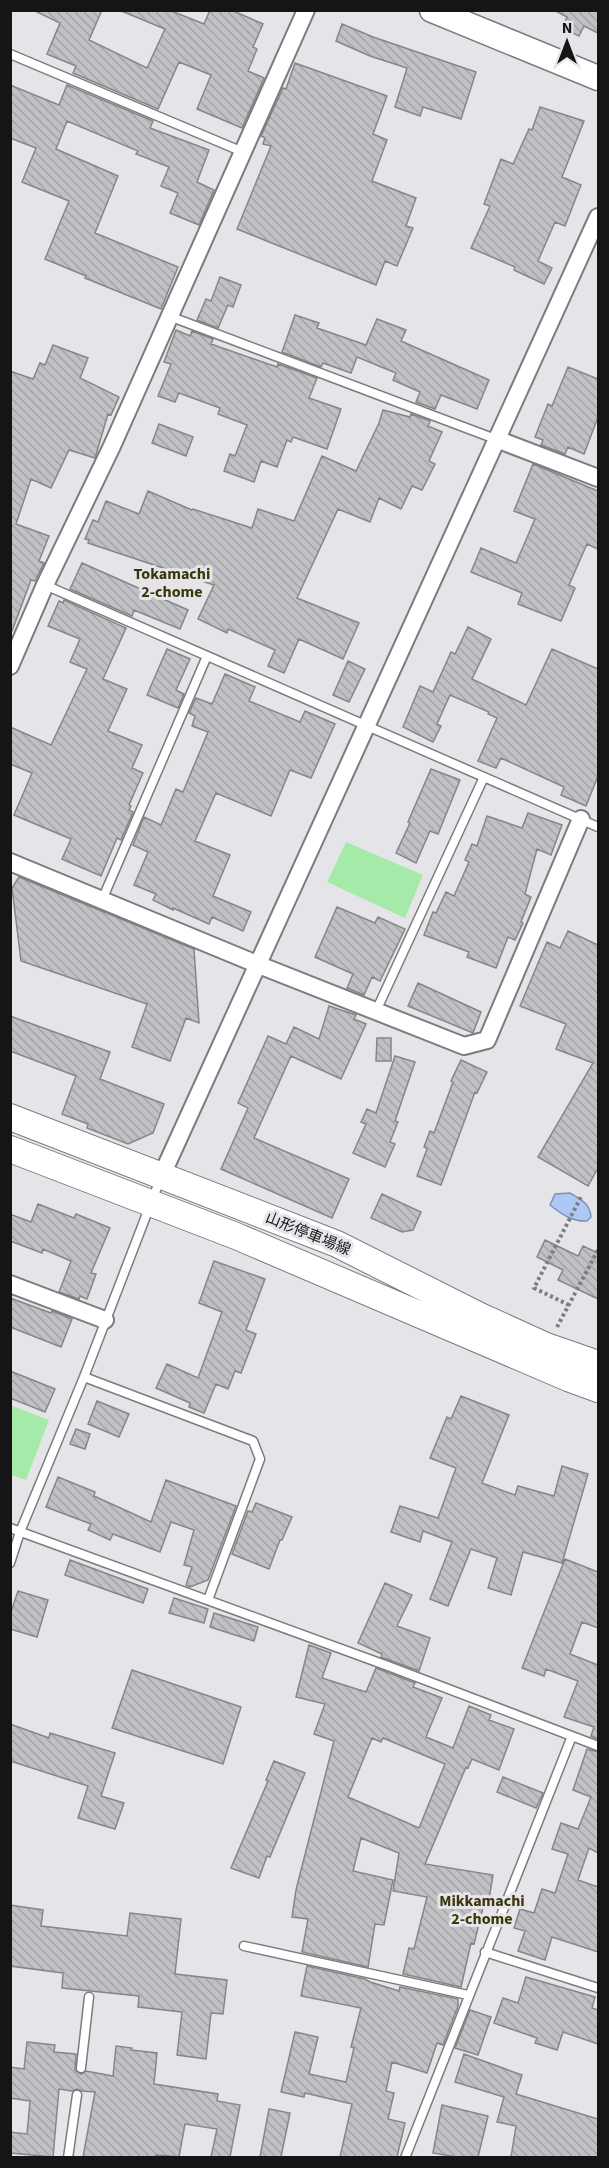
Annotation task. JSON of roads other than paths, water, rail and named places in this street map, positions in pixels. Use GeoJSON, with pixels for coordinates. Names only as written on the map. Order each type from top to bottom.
{"type":"FeatureCollection","features":[{"type":"Feature","properties":{"kind":"main road","name":"山形停車場線"},"geometry":{"type":"LineString","coordinates":[[10,1117],[337,1244],[480,1316],[546,1346],[598,1364]]}},
{"type":"Feature","properties":{"kind":"main road","name":"山形停車場線"},"geometry":{"type":"LineString","coordinates":[[10,1149],[236,1236],[598,1389]]}},
{"type":"Feature","properties":{"kind":"street"},"geometry":{"type":"LineString","coordinates":[[10,666],[45,585],[112,446],[306,10]]}},
{"type":"Feature","properties":{"kind":"street"},"geometry":{"type":"LineString","coordinates":[[432,10],[598,78]]}},
{"type":"Feature","properties":{"kind":"street"},"geometry":{"type":"LineString","coordinates":[[161,1177],[499,440],[598,217]]}},
{"type":"Feature","properties":{"kind":"street"},"geometry":{"type":"LineString","coordinates":[[499,440],[598,478]]}},
{"type":"Feature","properties":{"kind":"street"},"geometry":{"type":"LineString","coordinates":[[10,862],[464,1046],[487,1040],[581,819]]}},
{"type":"Feature","properties":{"kind":"street"},"geometry":{"type":"LineString","coordinates":[[10,1284],[105,1320]]}},
{"type":"Feature","properties":{"kind":"lane"},"geometry":{"type":"LineString","coordinates":[[10,54],[243,152]]}},
{"type":"Feature","properties":{"kind":"lane"},"geometry":{"type":"LineString","coordinates":[[168,316],[499,440]]}},
{"type":"Feature","properties":{"kind":"lane"},"geometry":{"type":"LineString","coordinates":[[45,585],[598,827]]}},
{"type":"Feature","properties":{"kind":"lane"},"geometry":{"type":"LineString","coordinates":[[102,900],[207,656]]}},
{"type":"Feature","properties":{"kind":"lane"},"geometry":{"type":"LineString","coordinates":[[376,1011],[484,777]]}},
{"type":"Feature","properties":{"kind":"lane"},"geometry":{"type":"LineString","coordinates":[[10,1563],[20,1532],[84,1377],[161,1177]]}},
{"type":"Feature","properties":{"kind":"lane"},"geometry":{"type":"LineString","coordinates":[[84,1377],[253,1441],[260,1460],[208,1600]]}},
{"type":"Feature","properties":{"kind":"lane"},"geometry":{"type":"LineString","coordinates":[[10,1528],[598,1746]]}},
{"type":"Feature","properties":{"kind":"lane"},"geometry":{"type":"LineString","coordinates":[[405,2157],[572,1736]]}},
{"type":"Feature","properties":{"kind":"lane"},"geometry":{"type":"LineString","coordinates":[[244,1946],[468,1995]]}},
{"type":"Feature","properties":{"kind":"lane"},"geometry":{"type":"LineString","coordinates":[[485,1952],[598,1988]]}},
{"type":"Feature","properties":{"kind":"lane"},"geometry":{"type":"LineString","coordinates":[[81,2068],[89,1997]]}},
{"type":"Feature","properties":{"kind":"lane"},"geometry":{"type":"LineString","coordinates":[[68,2157],[76,2096]]}},
{"type":"Feature","properties":{"kind":"water"},"geometry":{"type":"Polygon","coordinates":[[[570,1193],[589,1208],[591,1217],[587,1221],[567,1217],[550,1205],[555,1194],[570,1193]]]}},
{"type":"Feature","properties":{"kind":"district","name":"Tokamachi 2-chome"},"geometry":{"type":"Point","coordinates":[172,583]}},
{"type":"Feature","properties":{"kind":"district","name":"Mikkamachi 2-chome"},"geometry":{"type":"Point","coordinates":[482,1910]}}]}
